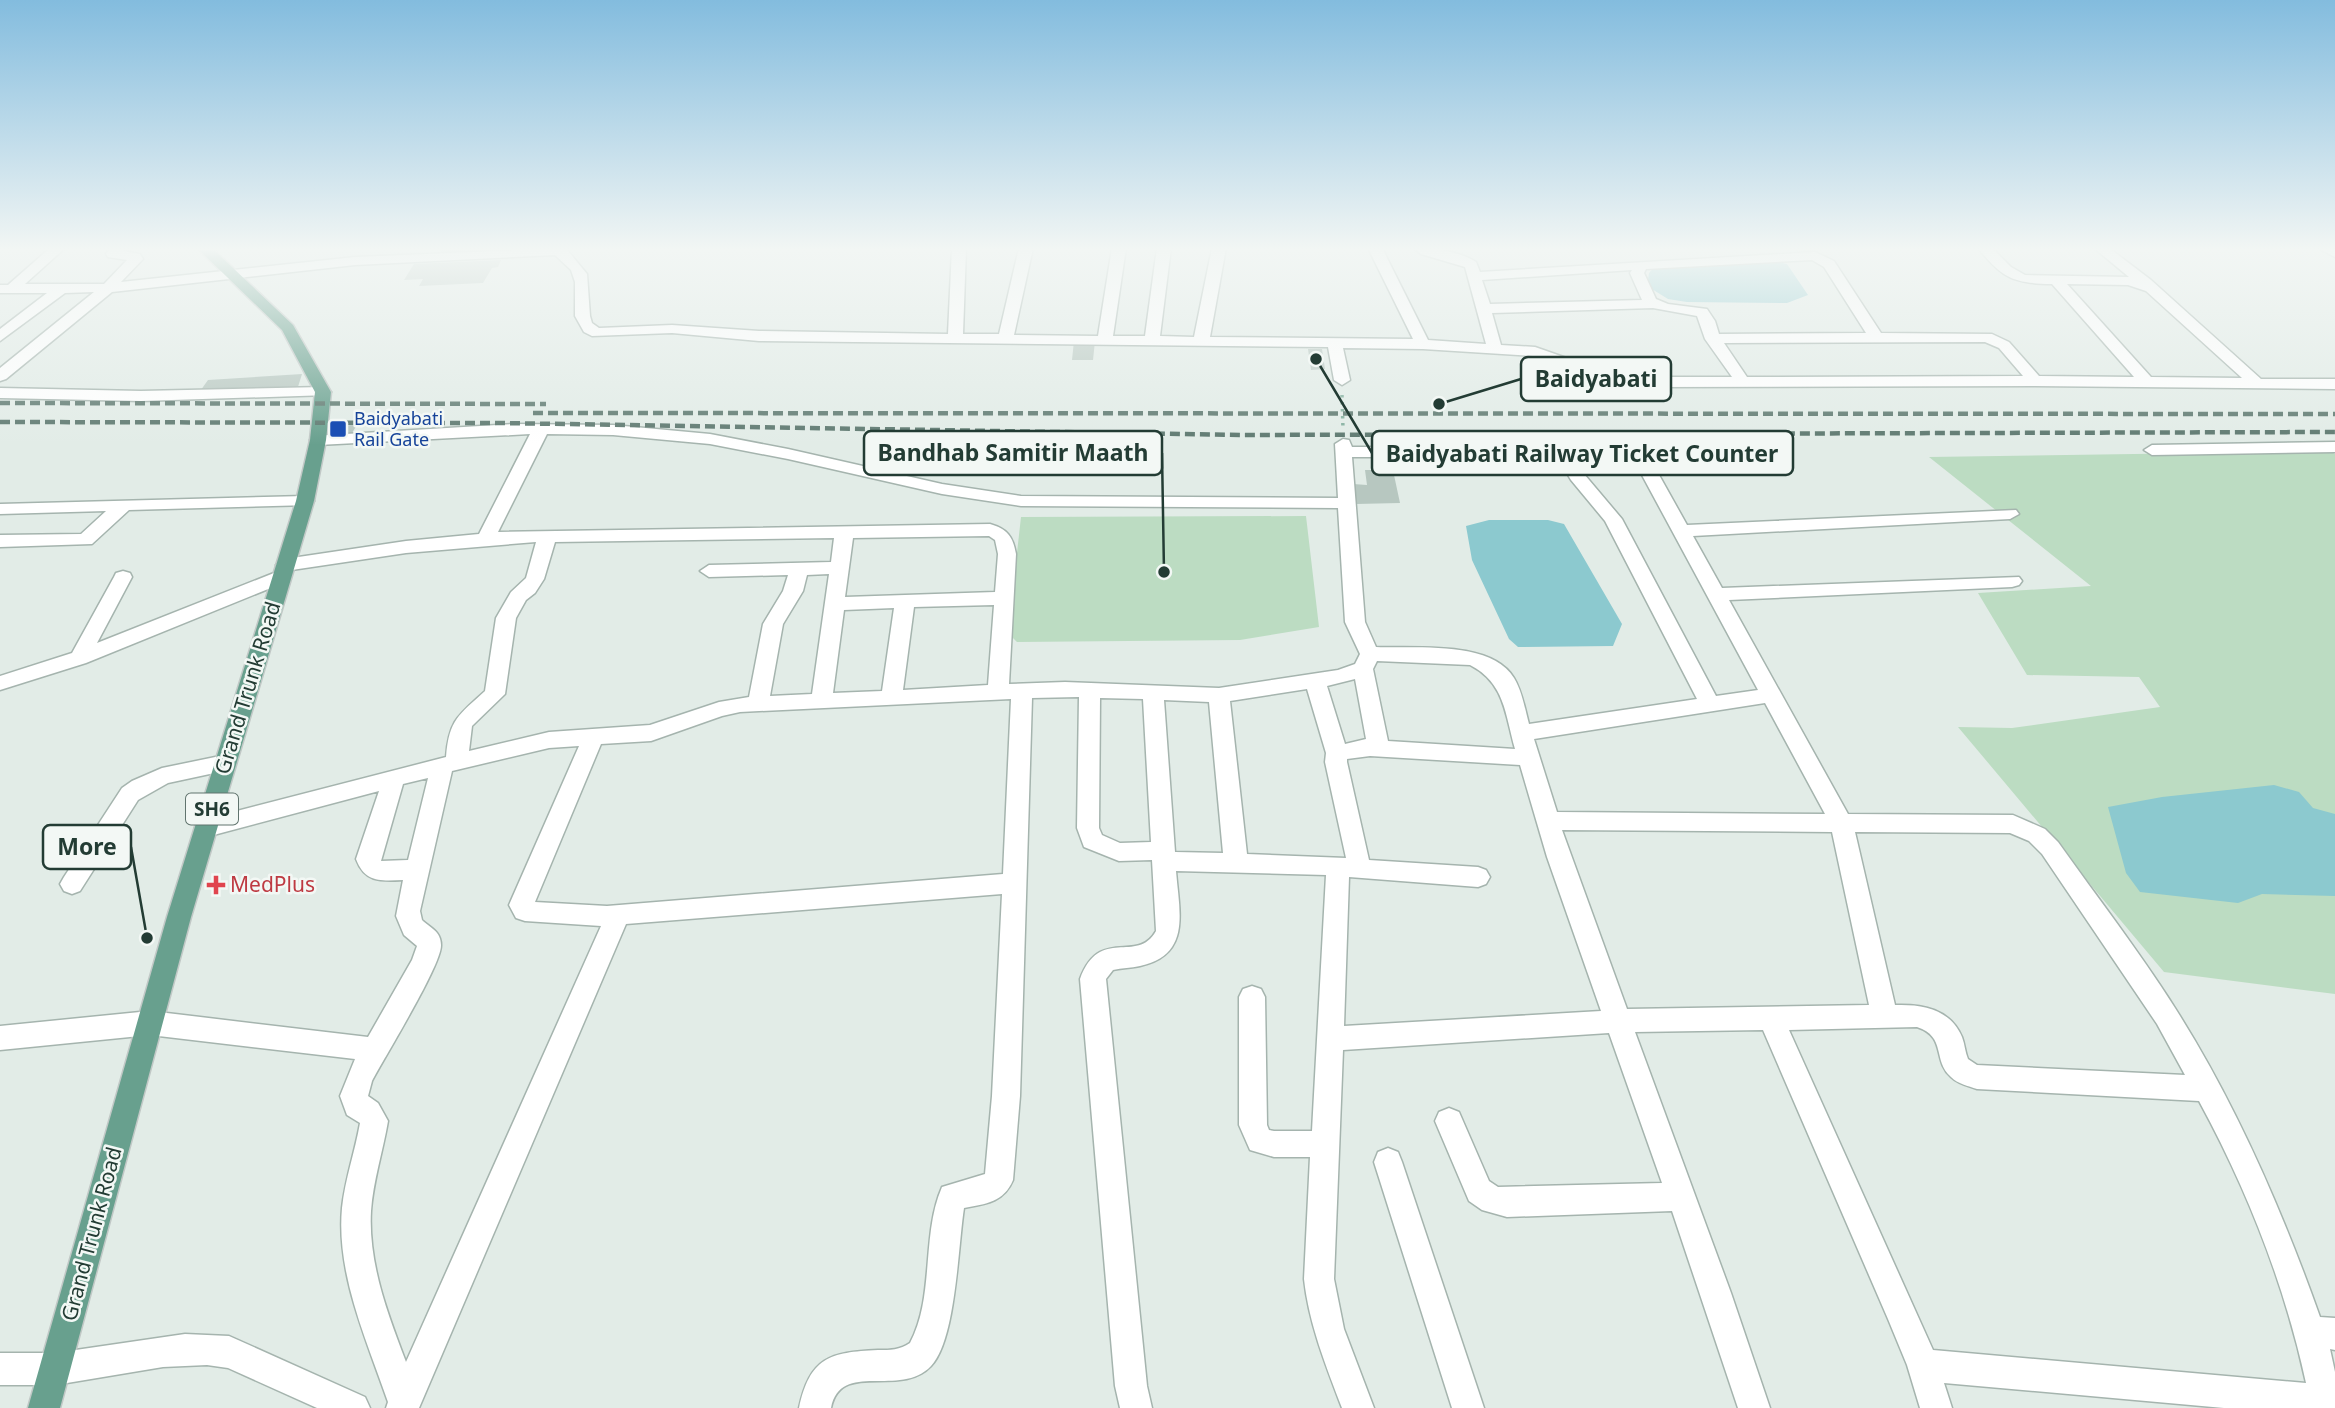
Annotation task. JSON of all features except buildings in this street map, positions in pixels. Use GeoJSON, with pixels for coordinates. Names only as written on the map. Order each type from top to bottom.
{"type":"FeatureCollection","features":[{"type":"Feature","properties":{"kind":"main road"},"geometry":{"type":"LineString","coordinates":[[273,314],[288,328],[323,392]]}},
{"type":"Feature","properties":{"kind":"main road","name":"Grand Trunk Road"},"geometry":{"type":"LineString","coordinates":[[44,1408],[206,828],[305,501],[318,440],[323,392]]}},
{"type":"Feature","properties":{"kind":"street"},"geometry":{"type":"LineString","coordinates":[[0,336],[29,314]]}},
{"type":"Feature","properties":{"kind":"street"},"geometry":{"type":"LineString","coordinates":[[0,376],[76,314]]}},
{"type":"Feature","properties":{"kind":"street"},"geometry":{"type":"LineString","coordinates":[[583,314],[583,324],[589,331],[597,333],[672,329],[759,336],[1423,344],[1535,352],[1617,378],[1648,382],[2035,381],[2335,384]]}},
{"type":"Feature","properties":{"kind":"street"},"geometry":{"type":"LineString","coordinates":[[954,338],[955,314]]}},
{"type":"Feature","properties":{"kind":"street"},"geometry":{"type":"LineString","coordinates":[[1005,339],[1011,314]]}},
{"type":"Feature","properties":{"kind":"street"},"geometry":{"type":"LineString","coordinates":[[1104,341],[1108,314]]}},
{"type":"Feature","properties":{"kind":"street"},"geometry":{"type":"LineString","coordinates":[[1152,342],[1156,314]]}},
{"type":"Feature","properties":{"kind":"street"},"geometry":{"type":"LineString","coordinates":[[1201,342],[1206,314]]}},
{"type":"Feature","properties":{"kind":"street"},"geometry":{"type":"LineString","coordinates":[[1408,314],[1423,344]]}},
{"type":"Feature","properties":{"kind":"street"},"geometry":{"type":"LineString","coordinates":[[1486,314],[1495,349]]}},
{"type":"Feature","properties":{"kind":"street"},"geometry":{"type":"LineString","coordinates":[[1703,314],[1713,339],[1743,382]]}},
{"type":"Feature","properties":{"kind":"street"},"geometry":{"type":"LineString","coordinates":[[1861,314],[1875,336]]}},
{"type":"Feature","properties":{"kind":"street"},"geometry":{"type":"LineString","coordinates":[[2086,314],[2147,382]]}},
{"type":"Feature","properties":{"kind":"street"},"geometry":{"type":"LineString","coordinates":[[2180,314],[2259,385]]}},
{"type":"Feature","properties":{"kind":"street"},"geometry":{"type":"LineString","coordinates":[[0,321],[19,321]]}},
{"type":"Feature","properties":{"kind":"street"},"geometry":{"type":"LineString","coordinates":[[1713,339],[1987,337],[2004,345],[2035,381]]}},
{"type":"Feature","properties":{"kind":"street"},"geometry":{"type":"LineString","coordinates":[[1335,344],[1342,380]]}},
{"type":"Feature","properties":{"kind":"street"},"geometry":{"type":"LineString","coordinates":[[0,393],[141,396],[323,392]]}},
{"type":"Feature","properties":{"kind":"street"},"geometry":{"type":"LineString","coordinates":[[318,440],[406,433],[540,431],[662,434],[708,439],[937,490],[1021,501],[1347,503]]}},
{"type":"Feature","properties":{"kind":"street"},"geometry":{"type":"LineString","coordinates":[[486,538],[540,431]]}},
{"type":"Feature","properties":{"kind":"street"},"geometry":{"type":"LineString","coordinates":[[2152,450],[2335,447]]}},
{"type":"Feature","properties":{"kind":"street"},"geometry":{"type":"LineString","coordinates":[[1370,748],[1377,742],[1377,733],[1366,662],[1355,622],[1343,448],[1624,453],[1643,461],[1841,822],[1885,1017]]}},
{"type":"Feature","properties":{"kind":"street"},"geometry":{"type":"LineString","coordinates":[[1563,452],[1577,476],[1613,519],[1710,704]]}},
{"type":"Feature","properties":{"kind":"street"},"geometry":{"type":"LineString","coordinates":[[0,509],[305,501]]}},
{"type":"Feature","properties":{"kind":"street"},"geometry":{"type":"LineString","coordinates":[[0,541],[86,540],[118,509],[126,505]]}},
{"type":"Feature","properties":{"kind":"street"},"geometry":{"type":"LineString","coordinates":[[1681,531],[2010,514]]}},
{"type":"Feature","properties":{"kind":"street"},"geometry":{"type":"LineString","coordinates":[[0,682],[79,658],[283,571],[486,538],[990,530],[999,532],[1005,539],[1007,554],[1004,598],[1010,691],[1015,883],[999,1180],[990,1189],[953,1197],[931,1332],[921,1355],[909,1363],[864,1365],[835,1373],[822,1380],[815,1397],[815,1408]]}},
{"type":"Feature","properties":{"kind":"street"},"geometry":{"type":"LineString","coordinates":[[822,700],[844,533]]}},
{"type":"Feature","properties":{"kind":"street"},"geometry":{"type":"LineString","coordinates":[[403,1405],[366,1290],[358,1256],[356,1220],[360,1181],[374,1121],[368,1112],[358,1105],[354,1096],[359,1078],[424,962],[429,946],[427,937],[415,932],[409,922],[408,912],[458,730],[464,718],[495,694],[506,618],[517,596],[528,589],[535,579],[547,536]]}},
{"type":"Feature","properties":{"kind":"street"},"geometry":{"type":"LineString","coordinates":[[709,571],[839,568]]}},
{"type":"Feature","properties":{"kind":"street"},"geometry":{"type":"LineString","coordinates":[[758,704],[773,624],[793,592],[799,569]]}},
{"type":"Feature","properties":{"kind":"street"},"geometry":{"type":"LineString","coordinates":[[79,658],[123,578]]}},
{"type":"Feature","properties":{"kind":"street"},"geometry":{"type":"LineString","coordinates":[[1716,594],[2012,581]]}},
{"type":"Feature","properties":{"kind":"street"},"geometry":{"type":"LineString","coordinates":[[834,604],[1004,598]]}},
{"type":"Feature","properties":{"kind":"street"},"geometry":{"type":"LineString","coordinates":[[892,696],[905,601]]}},
{"type":"Feature","properties":{"kind":"street"},"geometry":{"type":"LineString","coordinates":[[206,828],[549,740],[651,733],[719,709],[822,700],[1010,691],[1219,695],[1315,682],[1366,662],[1474,658],[1492,667],[1505,680],[1559,857],[1679,1197],[1716,1293],[1754,1408]]}},
{"type":"Feature","properties":{"kind":"street"},"geometry":{"type":"LineString","coordinates":[[1315,682],[1337,753],[1349,869],[1330,1039],[1320,1237],[1321,1303],[1327,1327],[1358,1408]]}},
{"type":"Feature","properties":{"kind":"street"},"geometry":{"type":"LineString","coordinates":[[1090,691],[1088,828],[1092,841],[1119,852],[1478,877]]}},
{"type":"Feature","properties":{"kind":"street"},"geometry":{"type":"LineString","coordinates":[[1136,1408],[1131,1386],[1093,979],[1101,962],[1156,952],[1164,944],[1168,931],[1153,694]]}},
{"type":"Feature","properties":{"kind":"street"},"geometry":{"type":"LineString","coordinates":[[1219,695],[1236,862]]}},
{"type":"Feature","properties":{"kind":"street"},"geometry":{"type":"LineString","coordinates":[[1521,733],[1771,695]]}},
{"type":"Feature","properties":{"kind":"street"},"geometry":{"type":"LineString","coordinates":[[594,735],[521,905],[525,911],[536,914],[607,916],[1015,883]]}},
{"type":"Feature","properties":{"kind":"street"},"geometry":{"type":"LineString","coordinates":[[1337,753],[1370,748],[1529,758]]}},
{"type":"Feature","properties":{"kind":"street"},"geometry":{"type":"LineString","coordinates":[[72,884],[130,794],[138,787],[150,780],[225,763]]}},
{"type":"Feature","properties":{"kind":"street"},"geometry":{"type":"LineString","coordinates":[[394,779],[368,859],[370,867],[380,872],[418,869]]}},
{"type":"Feature","properties":{"kind":"street"},"geometry":{"type":"LineString","coordinates":[[1549,821],[2013,824],[2036,835],[2050,848],[2166,1016],[2206,1088],[2322,1332],[2326,1405],[1923,1364]]}},
{"type":"Feature","properties":{"kind":"street"},"geometry":{"type":"LineString","coordinates":[[403,1405],[610,938],[614,923],[607,916]]}},
{"type":"Feature","properties":{"kind":"street"},"geometry":{"type":"LineString","coordinates":[[1252,997],[1253,1125],[1260,1141],[1274,1144],[1325,1144]]}},
{"type":"Feature","properties":{"kind":"street"},"geometry":{"type":"LineString","coordinates":[[1330,1039],[1619,1021],[1917,1016],[1934,1022],[1944,1030],[1953,1063],[1965,1073],[1978,1077],[2206,1088]]}},
{"type":"Feature","properties":{"kind":"street"},"geometry":{"type":"LineString","coordinates":[[1771,1018],[1923,1364],[1936,1408]]}},
{"type":"Feature","properties":{"kind":"street"},"geometry":{"type":"LineString","coordinates":[[0,1038],[150,1023],[374,1050]]}},
{"type":"Feature","properties":{"kind":"street"},"geometry":{"type":"LineString","coordinates":[[1449,1121],[1479,1191],[1492,1200],[1507,1203],[1679,1197]]}},
{"type":"Feature","properties":{"kind":"street"},"geometry":{"type":"LineString","coordinates":[[1388,1162],[1468,1408]]}},
{"type":"Feature","properties":{"kind":"street"},"geometry":{"type":"LineString","coordinates":[[0,1369],[55,1369],[176,1349],[208,1349],[229,1352],[354,1408]]}},
{"type":"Feature","properties":{"kind":"path"},"geometry":{"type":"LineString","coordinates":[[1342,380],[1343,448]]}},
{"type":"Feature","properties":{"kind":"green space"},"geometry":{"type":"Polygon","coordinates":[[[2330,451],[2335,454],[2335,994],[2164,972],[1958,727],[2012,728],[2160,707],[2139,677],[2027,675],[1978,593],[2091,586],[1929,457],[2330,451]]]}},
{"type":"Feature","properties":{"kind":"green space"},"geometry":{"type":"Polygon","coordinates":[[[1306,516],[1319,627],[1240,640],[1017,642],[1008,633],[1021,517],[1306,516]]]}},
{"type":"Feature","properties":{"kind":"water"},"geometry":{"type":"Polygon","coordinates":[[[1489,520],[1548,520],[1564,524],[1622,624],[1613,646],[1518,647],[1509,639],[1472,560],[1466,526],[1489,520]]]}},
{"type":"Feature","properties":{"kind":"water"},"geometry":{"type":"Polygon","coordinates":[[[2274,785],[2299,792],[2313,808],[2335,814],[2335,896],[2262,894],[2238,903],[2140,892],[2126,873],[2108,807],[2162,797],[2274,785]]]}},
{"type":"Feature","properties":{"kind":"railway"},"geometry":{"type":"LineString","coordinates":[[0,403],[546,404]]}},
{"type":"Feature","properties":{"kind":"railway"},"geometry":{"type":"LineString","coordinates":[[533,413],[2335,414]]}},
{"type":"Feature","properties":{"kind":"railway"},"geometry":{"type":"LineString","coordinates":[[0,422],[501,423],[1243,435],[2335,432]]}},
{"type":"Feature","properties":{"kind":"place","name":"Baidyabati Railway Ticket Counter"},"geometry":{"type":"Point","coordinates":[1316,359]}},
{"type":"Feature","properties":{"kind":"place","name":"Baidyabati"},"geometry":{"type":"Point","coordinates":[1439,404]}},
{"type":"Feature","properties":{"kind":"place","name":"Baidyabati Rail Gate"},"geometry":{"type":"Point","coordinates":[338,429]}},
{"type":"Feature","properties":{"kind":"place","name":"Bandhab Samitir Maath"},"geometry":{"type":"Point","coordinates":[1164,572]}},
{"type":"Feature","properties":{"kind":"place","name":"MedPlus"},"geometry":{"type":"Point","coordinates":[216,885]}},
{"type":"Feature","properties":{"kind":"place","name":"More"},"geometry":{"type":"Point","coordinates":[147,938]}}]}
